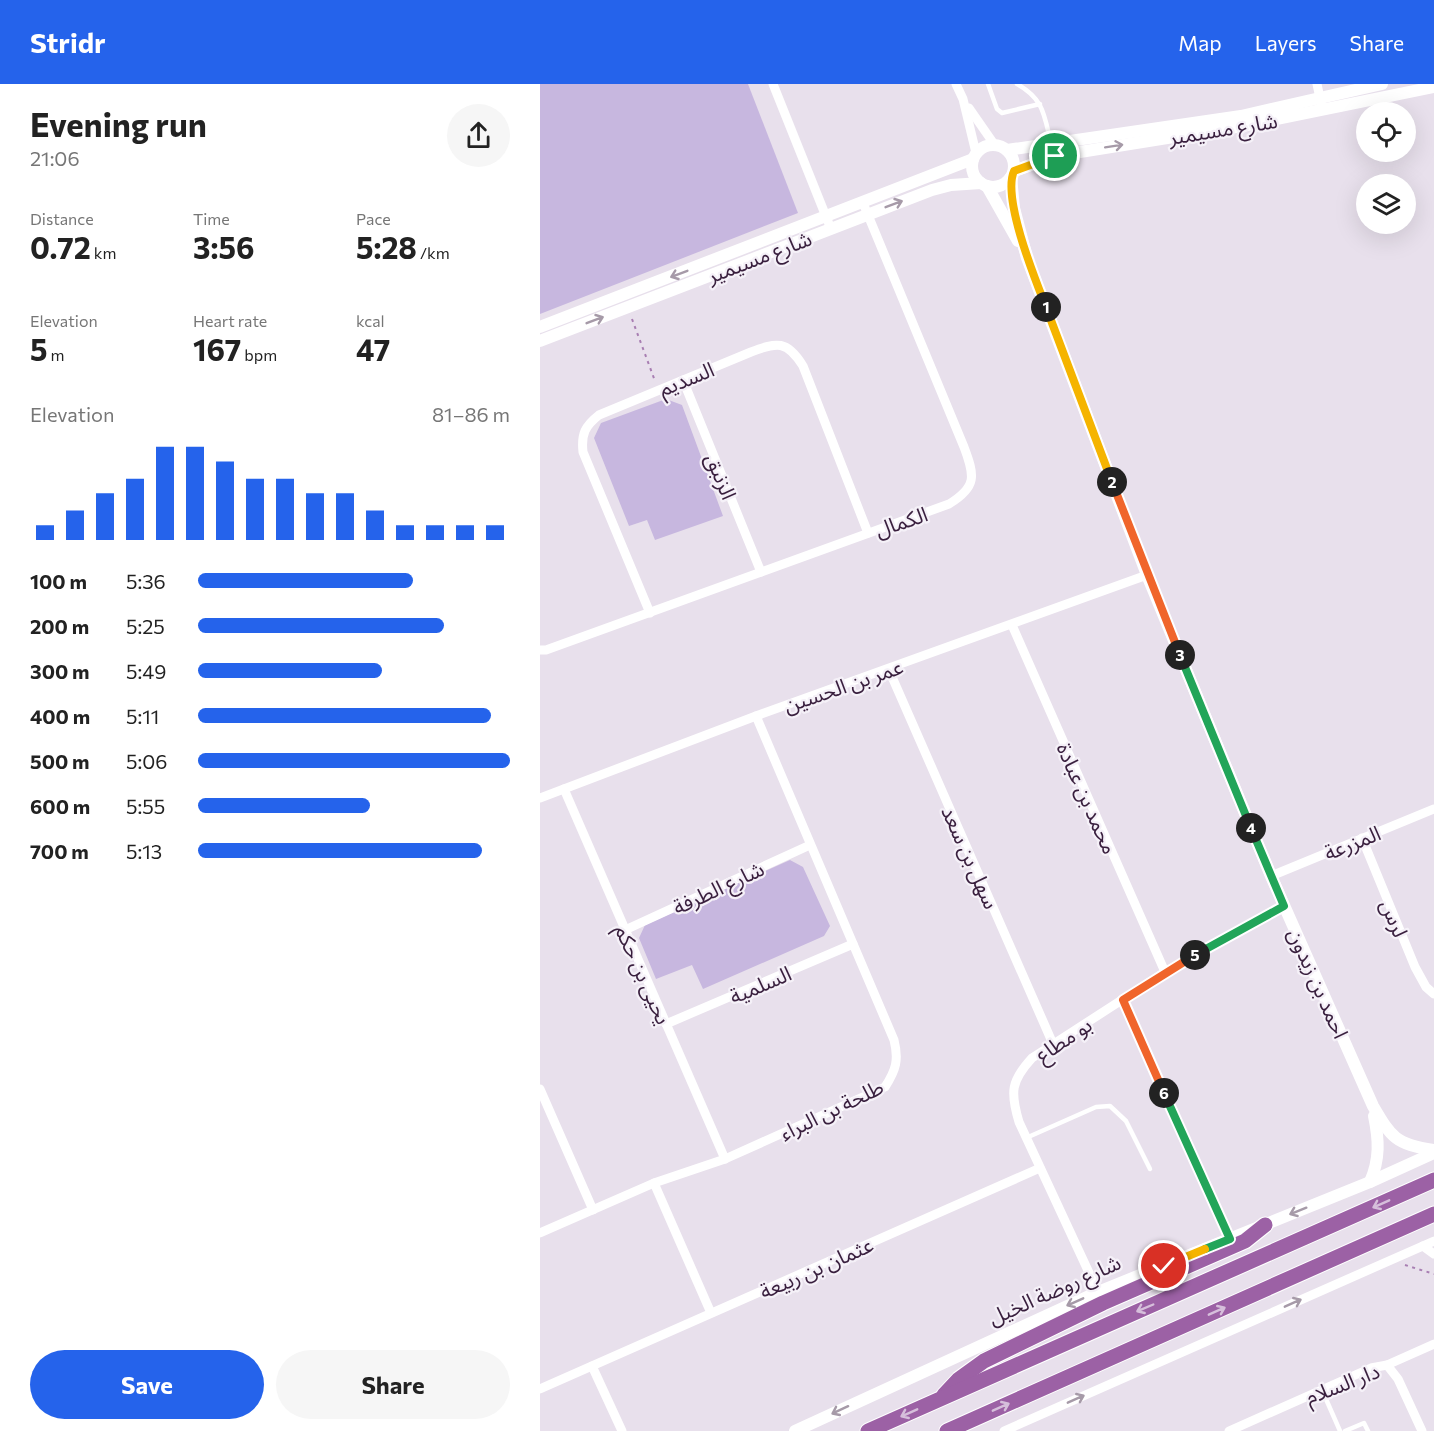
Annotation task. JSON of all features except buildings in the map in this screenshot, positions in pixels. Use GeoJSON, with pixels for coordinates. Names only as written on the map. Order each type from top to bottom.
{"type":"FeatureCollection","features":[{"type":"Feature","properties":{"kind":"main road"},"geometry":{"type":"LineString","coordinates":[[868,1431],[1434,1180]]}},
{"type":"Feature","properties":{"kind":"main road"},"geometry":{"type":"LineString","coordinates":[[947,1431],[1434,1214]]}},
{"type":"Feature","properties":{"kind":"main road"},"geometry":{"type":"LineString","coordinates":[[941,1398],[959,1379],[984,1361],[1103,1302],[1245,1241],[1265,1225]]}},
{"type":"Feature","properties":{"kind":"street"},"geometry":{"type":"LineString","coordinates":[[773,84],[829,223]]}},
{"type":"Feature","properties":{"kind":"street"},"geometry":{"type":"LineString","coordinates":[[956,84],[963,99],[994,144],[1007,150],[1012,156],[1012,174],[1001,185],[984,185],[973,173],[974,156],[963,99]]}},
{"type":"Feature","properties":{"kind":"street"},"geometry":{"type":"LineString","coordinates":[[1317,84],[1322,111]]}},
{"type":"Feature","properties":{"kind":"street","name":"شارع مسيمير"},"geometry":{"type":"LineString","coordinates":[[1007,150],[1241,116],[1382,84]]}},
{"type":"Feature","properties":{"kind":"street","name":"شارع مسيمير"},"geometry":{"type":"LineString","coordinates":[[1012,174],[1055,156],[1322,111],[1434,87]]}},
{"type":"Feature","properties":{"kind":"street"},"geometry":{"type":"LineString","coordinates":[[974,156],[981,148],[994,144]]}},
{"type":"Feature","properties":{"kind":"street","name":"شارع مسيمير"},"geometry":{"type":"LineString","coordinates":[[540,341],[631,301],[865,209],[974,156]]}},
{"type":"Feature","properties":{"kind":"street","name":"احمد بن زيدون"},"geometry":{"type":"LineString","coordinates":[[1012,174],[1014,208],[1027,258],[1147,576],[1271,876],[1373,1106],[1388,1132],[1398,1141],[1434,1151]]}},
{"type":"Feature","properties":{"kind":"street","name":"شارع مسيمير"},"geometry":{"type":"LineString","coordinates":[[865,209],[951,185],[984,185]]}},
{"type":"Feature","properties":{"kind":"street","name":"احمد بن زيدون"},"geometry":{"type":"LineString","coordinates":[[984,185],[1027,258]]}},
{"type":"Feature","properties":{"kind":"street","name":"الكمال"},"geometry":{"type":"LineString","coordinates":[[540,650],[546,650],[949,504],[963,495],[971,486],[973,470],[865,209]]}},
{"type":"Feature","properties":{"kind":"street","name":"شارع مسيمير"},"geometry":{"type":"LineString","coordinates":[[540,327],[631,301]]}},
{"type":"Feature","properties":{"kind":"street","name":"السديم"},"geometry":{"type":"LineString","coordinates":[[650,612],[583,452],[581,438],[587,424],[598,415],[769,345],[784,346],[793,350],[803,366],[868,533]]}},
{"type":"Feature","properties":{"kind":"street","name":"الزنبق"},"geometry":{"type":"LineString","coordinates":[[684,380],[762,572]]}},
{"type":"Feature","properties":{"kind":"street","name":"عمر بن الحسين"},"geometry":{"type":"LineString","coordinates":[[540,798],[756,716],[1147,576]]}},
{"type":"Feature","properties":{"kind":"street","name":"محمد بن عبادة"},"geometry":{"type":"LineString","coordinates":[[1012,625],[1165,972]]}},
{"type":"Feature","properties":{"kind":"street","name":"سهل بن سعد"},"geometry":{"type":"LineString","coordinates":[[889,670],[1053,1044]]}},
{"type":"Feature","properties":{"kind":"street","name":"طلحة بن البراء"},"geometry":{"type":"LineString","coordinates":[[540,1233],[654,1183],[725,1159],[885,1087],[896,1068],[897,1054],[894,1040],[756,716]]}},
{"type":"Feature","properties":{"kind":"street","name":"يحيى بن حكم"},"geometry":{"type":"LineString","coordinates":[[564,789],[725,1159]]}},
{"type":"Feature","properties":{"kind":"street","name":"المزرعة"},"geometry":{"type":"LineString","coordinates":[[1271,876],[1434,809]]}},
{"type":"Feature","properties":{"kind":"street","name":"لرس"},"geometry":{"type":"LineString","coordinates":[[1362,838],[1415,967],[1426,987],[1434,994]]}},
{"type":"Feature","properties":{"kind":"street","name":"شارع الطرفة"},"geometry":{"type":"LineString","coordinates":[[625,930],[810,845]]}},
{"type":"Feature","properties":{"kind":"street","name":"بو مطاع"},"geometry":{"type":"LineString","coordinates":[[1098,1292],[1026,1138],[1013,1103],[1013,1085],[1019,1072],[1032,1058],[1165,972],[1284,906]]}},
{"type":"Feature","properties":{"kind":"street","name":"السلمية"},"geometry":{"type":"LineString","coordinates":[[666,1024],[853,944]]}},
{"type":"Feature","properties":{"kind":"street"},"geometry":{"type":"LineString","coordinates":[[1123,1000],[1230,1239]]}},
{"type":"Feature","properties":{"kind":"street"},"geometry":{"type":"LineString","coordinates":[[540,1089],[593,1209]]}},
{"type":"Feature","properties":{"kind":"street","name":"احمد بن زيدون"},"geometry":{"type":"LineString","coordinates":[[1370,1182],[1377,1167],[1379,1153],[1373,1106]]}},
{"type":"Feature","properties":{"kind":"street","name":"شارع روضة الخيل"},"geometry":{"type":"LineString","coordinates":[[795,1431],[1098,1292],[1370,1182],[1434,1151]]}},
{"type":"Feature","properties":{"kind":"street","name":"عثمان بن ربيعة"},"geometry":{"type":"LineString","coordinates":[[540,1389],[1040,1168]]}},
{"type":"Feature","properties":{"kind":"street"},"geometry":{"type":"LineString","coordinates":[[654,1183],[711,1313]]}},
{"type":"Feature","properties":{"kind":"street"},"geometry":{"type":"LineString","coordinates":[[1004,1431],[1434,1241]]}},
{"type":"Feature","properties":{"kind":"street"},"geometry":{"type":"LineString","coordinates":[[1423,1246],[1434,1254]]}},
{"type":"Feature","properties":{"kind":"street"},"geometry":{"type":"LineString","coordinates":[[1387,1365],[1434,1344]]}},
{"type":"Feature","properties":{"kind":"street","name":"دار السلام"},"geometry":{"type":"LineString","coordinates":[[1229,1431],[1371,1368],[1387,1365],[1398,1379],[1422,1431]]}},
{"type":"Feature","properties":{"kind":"street"},"geometry":{"type":"LineString","coordinates":[[592,1366],[622,1431]]}},
{"type":"Feature","properties":{"kind":"lane"},"geometry":{"type":"LineString","coordinates":[[988,84],[997,109],[1002,113],[1040,104]]}},
{"type":"Feature","properties":{"kind":"lane"},"geometry":{"type":"LineString","coordinates":[[1017,84],[1033,93],[1040,104],[1055,156]]}},
{"type":"Feature","properties":{"kind":"lane"},"geometry":{"type":"LineString","coordinates":[[1026,1138],[1096,1107],[1110,1106],[1126,1121],[1150,1169]]}},
{"type":"Feature","properties":{"kind":"lane"},"geometry":{"type":"LineString","coordinates":[[1322,1390],[1340,1431]]}},
{"type":"Feature","properties":{"kind":"lane"},"geometry":{"type":"LineString","coordinates":[[1345,1431],[1364,1423],[1368,1431]]}},
{"type":"Feature","properties":{"kind":"path"},"geometry":{"type":"LineString","coordinates":[[631,301],[658,389]]}},
{"type":"Feature","properties":{"kind":"path"},"geometry":{"type":"LineString","coordinates":[[1389,1261],[1434,1274]]}},
{"type":"Feature","properties":{"kind":"shaded area"},"geometry":{"type":"Polygon","coordinates":[[[540,84],[748,84],[798,213],[540,314],[540,84]]]}},
{"type":"Feature","properties":{"kind":"shaded area"},"geometry":{"type":"Polygon","coordinates":[[[666,399],[682,405],[723,516],[655,540],[647,520],[629,526],[594,438],[601,423],[666,399]]]}},
{"type":"Feature","properties":{"kind":"shaded area"},"geometry":{"type":"Polygon","coordinates":[[[790,860],[803,867],[830,926],[824,936],[703,989],[692,965],[656,979],[639,938],[645,925],[790,860]]]}},
{"type":"Feature","properties":{"kind":"route"},"geometry":{"type":"LineString","coordinates":[[1055,156],[1032,162],[1014,171],[1011,177],[1014,208],[1027,258],[1147,576],[1284,906],[1165,972],[1123,1000],[1230,1239],[1164,1266]]}}]}
